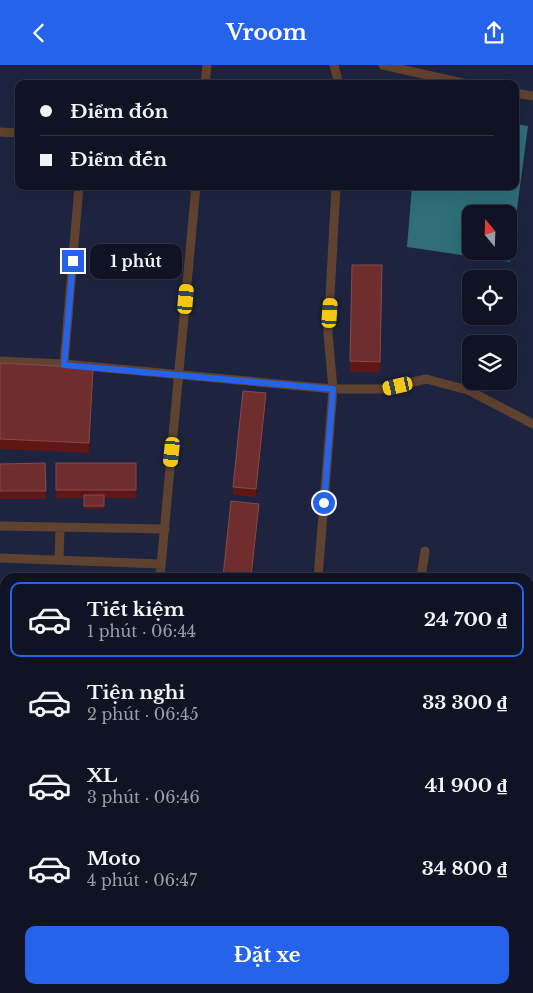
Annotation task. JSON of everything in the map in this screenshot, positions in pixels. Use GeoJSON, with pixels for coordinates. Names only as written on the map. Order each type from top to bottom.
{"type":"FeatureCollection","features":[{"type":"Feature","properties":{"kind":"lane"},"geometry":{"type":"LineString","coordinates":[[205,80],[207,65]]}},
{"type":"Feature","properties":{"kind":"lane"},"geometry":{"type":"LineString","coordinates":[[334,65],[338,80]]}},
{"type":"Feature","properties":{"kind":"lane"},"geometry":{"type":"LineString","coordinates":[[383,65],[449,80]]}},
{"type":"Feature","properties":{"kind":"lane"},"geometry":{"type":"LineString","coordinates":[[519,94],[533,96]]}},
{"type":"Feature","properties":{"kind":"lane"},"geometry":{"type":"LineString","coordinates":[[0,132],[15,133]]}},
{"type":"Feature","properties":{"kind":"lane"},"geometry":{"type":"LineString","coordinates":[[64,365],[79,190]]}},
{"type":"Feature","properties":{"kind":"lane"},"geometry":{"type":"LineString","coordinates":[[160,573],[196,190]]}},
{"type":"Feature","properties":{"kind":"lane"},"geometry":{"type":"LineString","coordinates":[[318,573],[333,389],[328,333],[336,190]]}},
{"type":"Feature","properties":{"kind":"lane"},"geometry":{"type":"LineString","coordinates":[[0,361],[333,389],[384,389],[426,379],[468,390],[533,424]]}},
{"type":"Feature","properties":{"kind":"lane"},"geometry":{"type":"LineString","coordinates":[[0,527],[164,529]]}},
{"type":"Feature","properties":{"kind":"lane"},"geometry":{"type":"LineString","coordinates":[[59,559],[60,527]]}},
{"type":"Feature","properties":{"kind":"lane"},"geometry":{"type":"LineString","coordinates":[[421,573],[424,551]]}},
{"type":"Feature","properties":{"kind":"lane"},"geometry":{"type":"LineString","coordinates":[[0,558],[161,564]]}},
{"type":"Feature","properties":{"kind":"shaded area"},"geometry":{"type":"Polygon","coordinates":[[[0,65],[533,65],[533,573],[0,573],[0,65]]]}},
{"type":"Feature","properties":{"kind":"shaded area"},"geometry":{"type":"Polygon","coordinates":[[[519,125],[528,126],[518,205],[462,205],[462,255],[407,247],[412,190],[519,190],[519,125]]]}},
{"type":"Feature","properties":{"kind":"building"},"geometry":{"type":"Polygon","coordinates":[[[352,265],[382,265],[380,362],[350,361],[352,265]]]}},
{"type":"Feature","properties":{"kind":"building"},"geometry":{"type":"Polygon","coordinates":[[[0,363],[93,368],[89,443],[0,439],[0,363]]]}},
{"type":"Feature","properties":{"kind":"building"},"geometry":{"type":"Polygon","coordinates":[[[243,391],[266,393],[256,489],[233,487],[243,391]]]}},
{"type":"Feature","properties":{"kind":"building"},"geometry":{"type":"Polygon","coordinates":[[[45,463],[46,491],[0,491],[0,464],[45,463]]]}},
{"type":"Feature","properties":{"kind":"building"},"geometry":{"type":"Polygon","coordinates":[[[56,463],[136,463],[136,490],[56,490],[56,463]]]}},
{"type":"Feature","properties":{"kind":"building"},"geometry":{"type":"Polygon","coordinates":[[[84,495],[104,495],[104,506],[84,506],[84,495]]]}},
{"type":"Feature","properties":{"kind":"building"},"geometry":{"type":"Polygon","coordinates":[[[231,501],[259,504],[251,573],[223,573],[231,501]]]}},
{"type":"Feature","properties":{"kind":"route"},"geometry":{"type":"LineString","coordinates":[[73,261],[64,365],[333,389],[324,503]]}}]}
